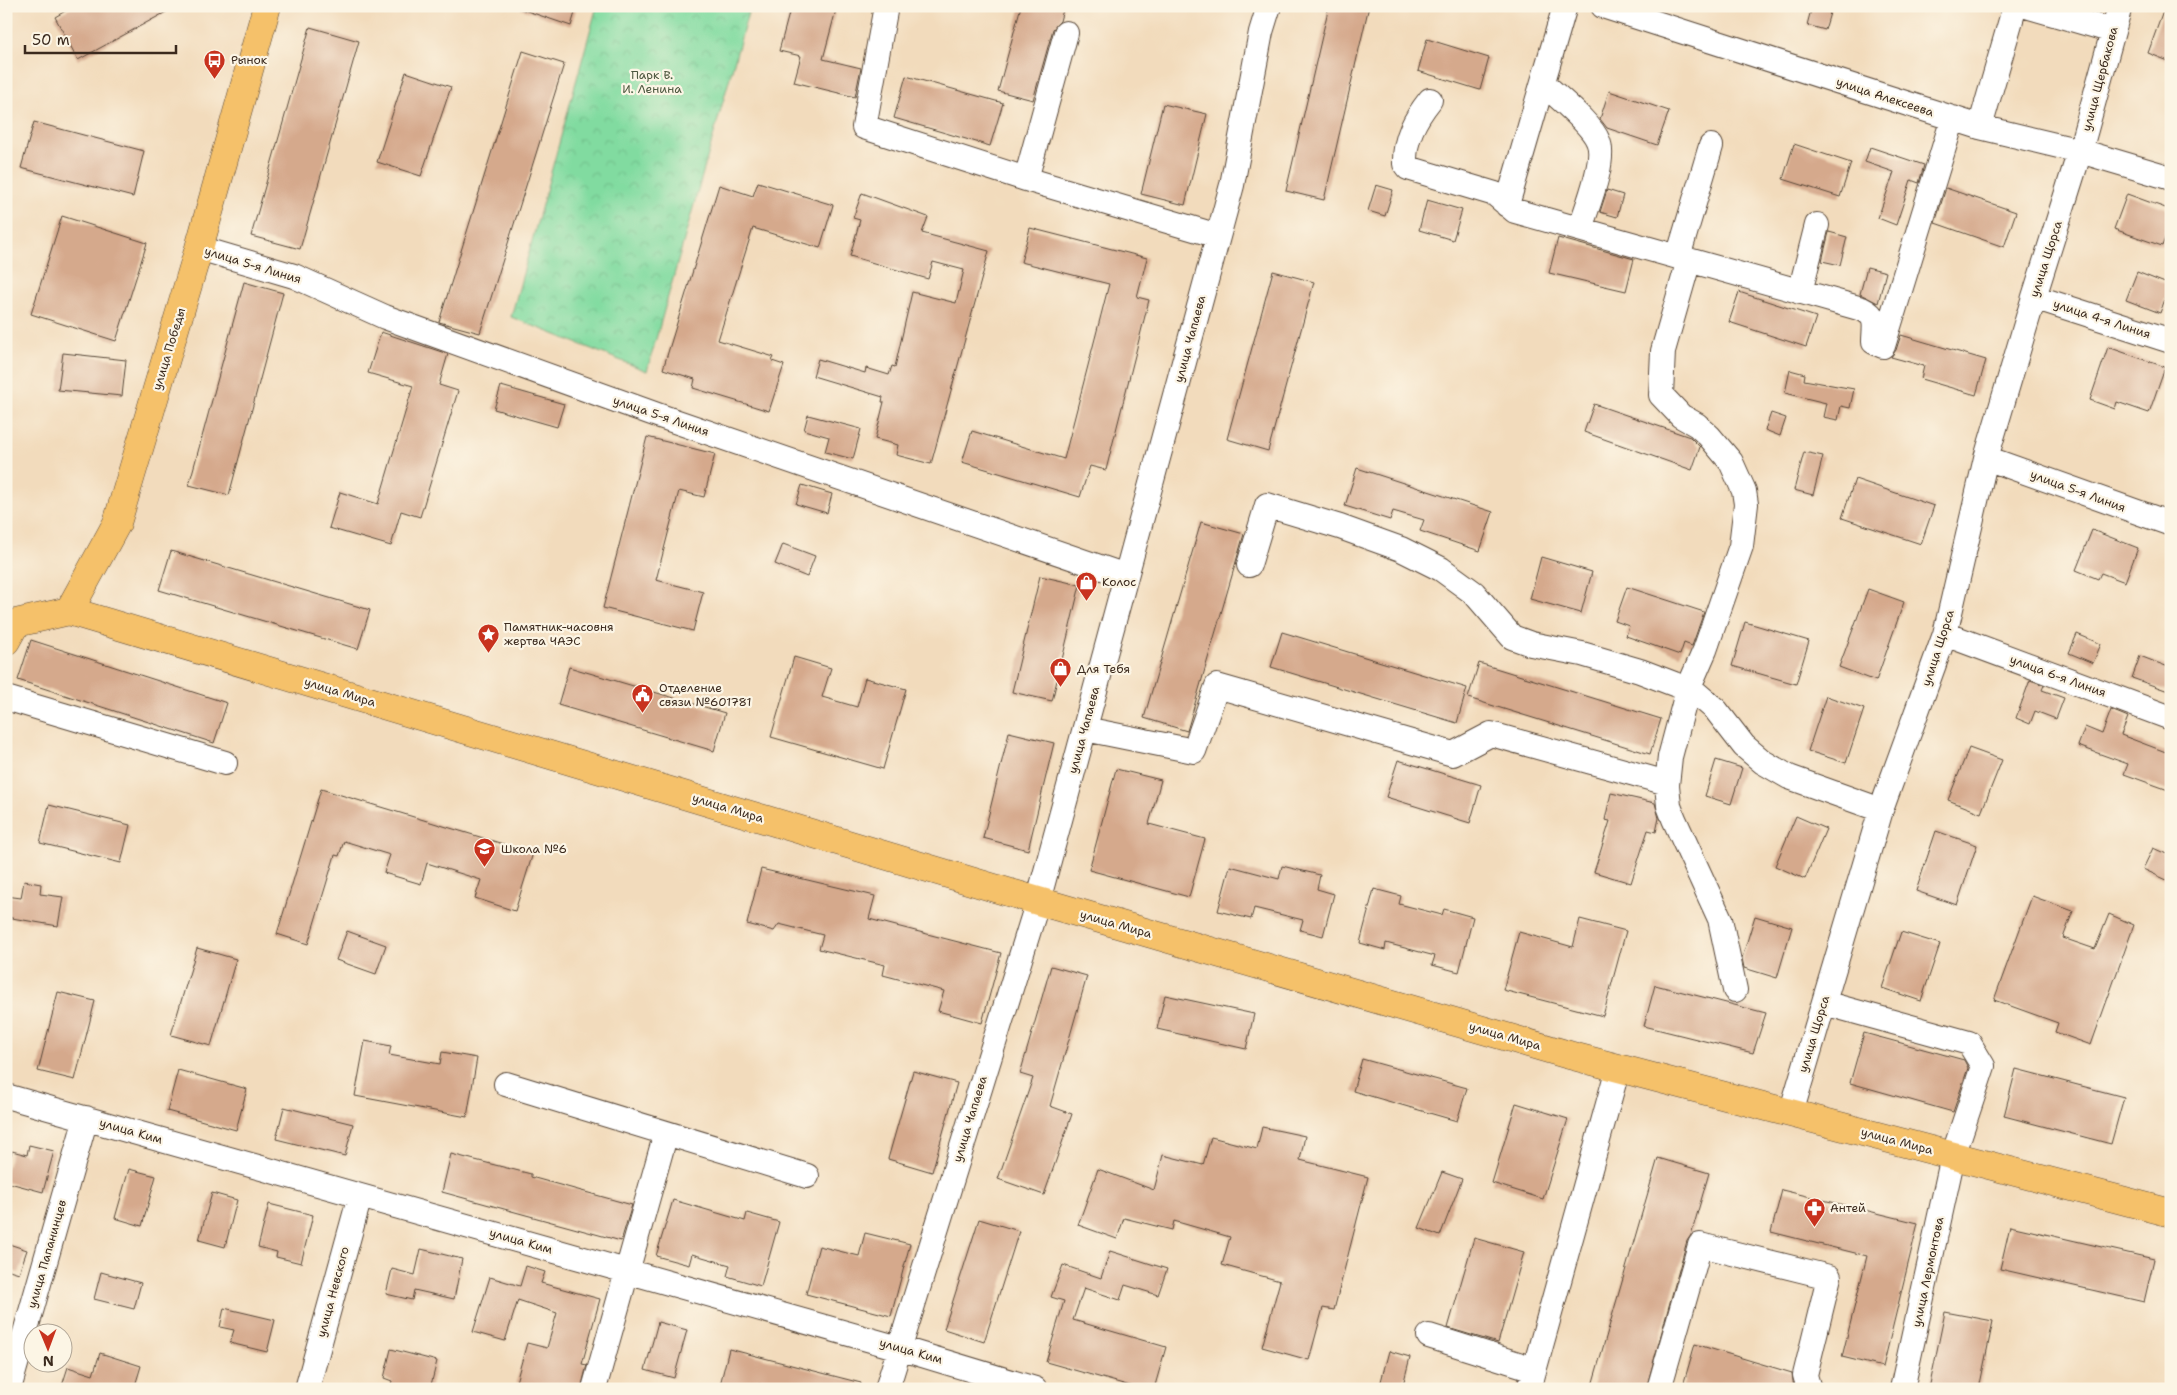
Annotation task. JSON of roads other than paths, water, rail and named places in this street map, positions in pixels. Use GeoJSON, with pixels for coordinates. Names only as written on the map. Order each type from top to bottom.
{"type":"FeatureCollection","features":[{"type":"Feature","properties":{"kind":"main road","name":"улица Победы"},"geometry":{"type":"LineString","coordinates":[[69,611],[117,523],[199,248],[267,6]]}},
{"type":"Feature","properties":{"kind":"main road"},"geometry":{"type":"LineString","coordinates":[[6,642],[16,624],[69,611]]}},
{"type":"Feature","properties":{"kind":"main road","name":"улица Мира"},"geometry":{"type":"LineString","coordinates":[[69,611],[1038,901],[1618,1068],[2171,1213]]}},
{"type":"Feature","properties":{"kind":"street"},"geometry":{"type":"LineString","coordinates":[[886,6],[864,127],[1026,179],[1218,236]]}},
{"type":"Feature","properties":{"kind":"street","name":"улица Чапаева"},"geometry":{"type":"LineString","coordinates":[[887,1389],[1038,901],[1232,186],[1261,32],[1269,6]]}},
{"type":"Feature","properties":{"kind":"street"},"geometry":{"type":"LineString","coordinates":[[1507,205],[1565,6]]}},
{"type":"Feature","properties":{"kind":"street","name":"улица Алексеева"},"geometry":{"type":"LineString","coordinates":[[1602,6],[1980,127],[2080,151],[2171,178]]}},
{"type":"Feature","properties":{"kind":"street"},"geometry":{"type":"LineString","coordinates":[[1980,127],[2014,6]]}},
{"type":"Feature","properties":{"kind":"street"},"geometry":{"type":"LineString","coordinates":[[2026,6],[2113,31]]}},
{"type":"Feature","properties":{"kind":"street","name":"улица Щербакова"},"geometry":{"type":"LineString","coordinates":[[2080,151],[2120,6]]}},
{"type":"Feature","properties":{"kind":"street"},"geometry":{"type":"LineString","coordinates":[[1026,179],[1066,33]]}},
{"type":"Feature","properties":{"kind":"street"},"geometry":{"type":"LineString","coordinates":[[1543,83],[1589,127],[1599,142],[1601,156],[1580,229]]}},
{"type":"Feature","properties":{"kind":"street"},"geometry":{"type":"LineString","coordinates":[[1430,100],[1410,131],[1404,152],[1405,164],[1408,168],[1496,194],[1515,211],[1872,314],[1875,320],[1874,342],[1883,346],[1953,118]]}},
{"type":"Feature","properties":{"kind":"street"},"geometry":{"type":"LineString","coordinates":[[1711,146],[1663,351],[1661,395],[1681,416],[1697,425],[1709,436],[1731,462],[1744,491],[1746,504],[1741,546],[1688,689],[1670,757],[1667,783],[1669,806],[1674,819],[1720,919],[1735,990]]}},
{"type":"Feature","properties":{"kind":"street","name":"улица Щорса"},"geometry":{"type":"LineString","coordinates":[[1791,1113],[1881,810],[1944,634],[1986,458],[2080,151]]}},
{"type":"Feature","properties":{"kind":"street"},"geometry":{"type":"LineString","coordinates":[[1800,292],[1817,225]]}},
{"type":"Feature","properties":{"kind":"street","name":"улица 5-я Линия"},"geometry":{"type":"LineString","coordinates":[[199,248],[294,276],[384,316],[660,416],[1126,576]]}},
{"type":"Feature","properties":{"kind":"street","name":"улица 4-я Линия"},"geometry":{"type":"LineString","coordinates":[[2034,297],[2171,341]]}},
{"type":"Feature","properties":{"kind":"street","name":"улица 5-я Линия"},"geometry":{"type":"LineString","coordinates":[[1986,458],[2171,524]]}},
{"type":"Feature","properties":{"kind":"street"},"geometry":{"type":"LineString","coordinates":[[1250,565],[1267,505],[1340,527],[1401,549],[1441,569],[1474,593],[1512,637],[1531,644],[1582,654],[1688,689],[1716,710],[1744,746],[1763,762],[1798,781],[1881,810]]}},
{"type":"Feature","properties":{"kind":"street","name":"улица 6-я Линия"},"geometry":{"type":"LineString","coordinates":[[1944,634],[2171,718]]}},
{"type":"Feature","properties":{"kind":"street"},"geometry":{"type":"LineString","coordinates":[[1084,729],[1194,751],[1217,686],[1453,754],[1491,734],[1667,783]]}},
{"type":"Feature","properties":{"kind":"street"},"geometry":{"type":"LineString","coordinates":[[6,698],[225,763]]}},
{"type":"Feature","properties":{"kind":"street","name":"улица Лермонтова"},"geometry":{"type":"LineString","coordinates":[[1824,1003],[1969,1043],[1982,1066],[1953,1156],[1902,1389]]}},
{"type":"Feature","properties":{"kind":"street"},"geometry":{"type":"LineString","coordinates":[[1429,1336],[1531,1379],[1618,1068]]}},
{"type":"Feature","properties":{"kind":"street"},"geometry":{"type":"LineString","coordinates":[[506,1084],[807,1176]]}},
{"type":"Feature","properties":{"kind":"street","name":"улица Ким"},"geometry":{"type":"LineString","coordinates":[[6,1096],[899,1348],[1035,1389]]}},
{"type":"Feature","properties":{"kind":"street","name":"улица Папанинцев"},"geometry":{"type":"LineString","coordinates":[[9,1389],[86,1118]]}},
{"type":"Feature","properties":{"kind":"street"},"geometry":{"type":"LineString","coordinates":[[594,1389],[666,1133]]}},
{"type":"Feature","properties":{"kind":"street","name":"улица Невского"},"geometry":{"type":"LineString","coordinates":[[307,1389],[360,1196]]}},
{"type":"Feature","properties":{"kind":"street"},"geometry":{"type":"LineString","coordinates":[[1659,1389],[1700,1245],[1828,1277],[1805,1375],[1809,1389]]}},
{"type":"Feature","properties":{"kind":"place","name":"Рынок"},"geometry":{"type":"Point","coordinates":[215,79]}},
{"type":"Feature","properties":{"kind":"place","name":"Колос"},"geometry":{"type":"Point","coordinates":[1086,601]}},
{"type":"Feature","properties":{"kind":"place","name":"Памятник-часовня жертва ЧАЭС"},"geometry":{"type":"Point","coordinates":[488,653]}},
{"type":"Feature","properties":{"kind":"place","name":"Для Тебя"},"geometry":{"type":"Point","coordinates":[1061,688]}},
{"type":"Feature","properties":{"kind":"place","name":"Отделение связи №601781"},"geometry":{"type":"Point","coordinates":[643,714]}},
{"type":"Feature","properties":{"kind":"place","name":"Школа №6"},"geometry":{"type":"Point","coordinates":[485,868]}},
{"type":"Feature","properties":{"kind":"place","name":"Антей"},"geometry":{"type":"Point","coordinates":[1814,1227]}},
{"type":"Feature","properties":{"kind":"park label","name":"Парк В. И. Ленина"},"geometry":{"type":"Point","coordinates":[652,82]}}]}
